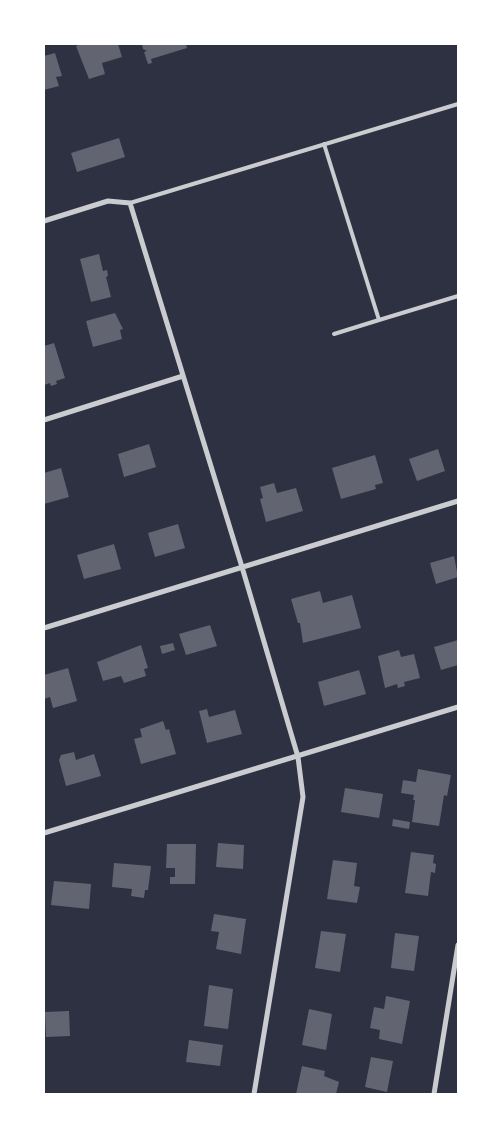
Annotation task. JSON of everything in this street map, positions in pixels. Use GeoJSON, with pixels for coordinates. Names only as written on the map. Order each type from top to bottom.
{"type":"FeatureCollection","features":[{"type":"Feature","properties":{"kind":"street"},"geometry":{"type":"LineString","coordinates":[[44,221],[108,201],[130,204],[242,567],[298,757],[302,797],[254,1094]]}},
{"type":"Feature","properties":{"kind":"street"},"geometry":{"type":"LineString","coordinates":[[44,420],[183,376]]}},
{"type":"Feature","properties":{"kind":"street"},"geometry":{"type":"LineString","coordinates":[[44,628],[458,501]]}},
{"type":"Feature","properties":{"kind":"street"},"geometry":{"type":"LineString","coordinates":[[44,833],[458,707]]}},
{"type":"Feature","properties":{"kind":"street"},"geometry":{"type":"LineString","coordinates":[[434,1094],[458,945]]}},
{"type":"Feature","properties":{"kind":"lane"},"geometry":{"type":"LineString","coordinates":[[130,204],[458,104]]}},
{"type":"Feature","properties":{"kind":"lane"},"geometry":{"type":"LineString","coordinates":[[324,144],[379,320]]}},
{"type":"Feature","properties":{"kind":"lane"},"geometry":{"type":"LineString","coordinates":[[334,334],[458,296]]}},
{"type":"Feature","properties":{"kind":"building"},"geometry":{"type":"Polygon","coordinates":[[[82,44],[118,44],[122,57],[102,63],[105,74],[89,79],[76,46],[82,44]]]}},
{"type":"Feature","properties":{"kind":"building"},"geometry":{"type":"Polygon","coordinates":[[[142,44],[186,44],[187,48],[151,59],[152,63],[148,64],[144,52],[147,51],[143,49],[142,44]]]}},
{"type":"Feature","properties":{"kind":"building"},"geometry":{"type":"Polygon","coordinates":[[[55,53],[62,76],[56,77],[59,86],[44,90],[44,56],[55,53]]]}},
{"type":"Feature","properties":{"kind":"building"},"geometry":{"type":"Polygon","coordinates":[[[119,138],[125,157],[77,172],[71,153],[119,138]]]}},
{"type":"Feature","properties":{"kind":"building"},"geometry":{"type":"Polygon","coordinates":[[[99,254],[103,271],[107,270],[108,276],[106,277],[111,297],[91,302],[80,259],[99,254]]]}},
{"type":"Feature","properties":{"kind":"building"},"geometry":{"type":"Polygon","coordinates":[[[115,313],[123,329],[120,330],[122,339],[93,347],[86,321],[115,313]]]}},
{"type":"Feature","properties":{"kind":"building"},"geometry":{"type":"Polygon","coordinates":[[[54,343],[65,378],[56,381],[57,384],[51,386],[50,383],[44,385],[44,346],[54,343]]]}},
{"type":"Feature","properties":{"kind":"building"},"geometry":{"type":"Polygon","coordinates":[[[149,444],[156,467],[124,477],[118,454],[149,444]]]}},
{"type":"Feature","properties":{"kind":"building"},"geometry":{"type":"Polygon","coordinates":[[[438,449],[445,471],[417,481],[409,459],[438,449]]]}},
{"type":"Feature","properties":{"kind":"building"},"geometry":{"type":"Polygon","coordinates":[[[375,455],[383,483],[375,485],[376,489],[341,499],[332,468],[375,455]]]}},
{"type":"Feature","properties":{"kind":"building"},"geometry":{"type":"Polygon","coordinates":[[[61,468],[69,497],[44,504],[44,473],[61,468]]]}},
{"type":"Feature","properties":{"kind":"building"},"geometry":{"type":"Polygon","coordinates":[[[274,483],[277,493],[296,488],[303,511],[266,522],[260,499],[263,498],[260,487],[274,483]]]}},
{"type":"Feature","properties":{"kind":"building"},"geometry":{"type":"Polygon","coordinates":[[[178,524],[185,548],[155,557],[148,533],[178,524]]]}},
{"type":"Feature","properties":{"kind":"building"},"geometry":{"type":"Polygon","coordinates":[[[114,544],[121,569],[84,579],[77,555],[114,544]]]}},
{"type":"Feature","properties":{"kind":"building"},"geometry":{"type":"Polygon","coordinates":[[[454,556],[458,577],[436,584],[430,563],[454,556]]]}},
{"type":"Feature","properties":{"kind":"building"},"geometry":{"type":"Polygon","coordinates":[[[320,591],[323,603],[352,595],[361,628],[303,643],[300,623],[298,623],[291,599],[320,591]]]}},
{"type":"Feature","properties":{"kind":"building"},"geometry":{"type":"Polygon","coordinates":[[[210,625],[217,646],[186,655],[179,634],[210,625]]]}},
{"type":"Feature","properties":{"kind":"building"},"geometry":{"type":"Polygon","coordinates":[[[458,640],[458,665],[441,670],[434,647],[458,640]]]}},
{"type":"Feature","properties":{"kind":"building"},"geometry":{"type":"Polygon","coordinates":[[[173,643],[175,650],[162,654],[160,646],[173,643]]]}},
{"type":"Feature","properties":{"kind":"building"},"geometry":{"type":"Polygon","coordinates":[[[141,645],[148,668],[144,669],[146,676],[124,683],[121,676],[103,681],[97,662],[141,645]]]}},
{"type":"Feature","properties":{"kind":"building"},"geometry":{"type":"Polygon","coordinates":[[[399,650],[401,657],[414,654],[420,678],[404,682],[405,686],[398,688],[397,684],[385,688],[378,656],[399,650]]]}},
{"type":"Feature","properties":{"kind":"building"},"geometry":{"type":"Polygon","coordinates":[[[68,668],[77,701],[53,708],[50,697],[44,699],[44,675],[68,668]]]}},
{"type":"Feature","properties":{"kind":"building"},"geometry":{"type":"Polygon","coordinates":[[[359,670],[366,694],[324,706],[318,682],[359,670]]]}},
{"type":"Feature","properties":{"kind":"building"},"geometry":{"type":"Polygon","coordinates":[[[207,709],[209,717],[235,710],[242,734],[207,743],[199,711],[207,709]]]}},
{"type":"Feature","properties":{"kind":"building"},"geometry":{"type":"Polygon","coordinates":[[[163,721],[166,730],[169,729],[176,754],[141,764],[134,739],[142,737],[140,729],[163,721]]]}},
{"type":"Feature","properties":{"kind":"building"},"geometry":{"type":"Polygon","coordinates":[[[74,752],[76,760],[94,754],[101,776],[66,786],[59,760],[61,755],[74,752]]]}},
{"type":"Feature","properties":{"kind":"building"},"geometry":{"type":"Polygon","coordinates":[[[418,769],[451,775],[447,796],[444,795],[439,826],[412,822],[414,795],[401,793],[403,780],[416,782],[418,769]]]}},
{"type":"Feature","properties":{"kind":"building"},"geometry":{"type":"Polygon","coordinates":[[[345,788],[383,794],[379,818],[341,812],[345,788]]]}},
{"type":"Feature","properties":{"kind":"building"},"geometry":{"type":"Polygon","coordinates":[[[393,819],[410,822],[409,829],[392,826],[393,819]]]}},
{"type":"Feature","properties":{"kind":"building"},"geometry":{"type":"Polygon","coordinates":[[[218,843],[244,845],[243,869],[216,867],[218,843]]]}},
{"type":"Feature","properties":{"kind":"building"},"geometry":{"type":"Polygon","coordinates":[[[167,844],[196,844],[195,884],[170,884],[170,877],[175,877],[175,868],[166,868],[167,844]]]}},
{"type":"Feature","properties":{"kind":"building"},"geometry":{"type":"Polygon","coordinates":[[[411,852],[434,855],[435,873],[431,872],[428,896],[405,893],[411,852]]]}},
{"type":"Feature","properties":{"kind":"building"},"geometry":{"type":"Polygon","coordinates":[[[333,860],[357,863],[354,886],[360,887],[357,903],[327,899],[333,860]]]}},
{"type":"Feature","properties":{"kind":"building"},"geometry":{"type":"Polygon","coordinates":[[[114,863],[151,866],[148,890],[145,890],[144,898],[131,896],[132,889],[112,887],[114,863]]]}},
{"type":"Feature","properties":{"kind":"building"},"geometry":{"type":"Polygon","coordinates":[[[54,881],[91,884],[89,909],[51,905],[54,881]]]}},
{"type":"Feature","properties":{"kind":"building"},"geometry":{"type":"Polygon","coordinates":[[[214,914],[246,919],[241,954],[216,949],[219,932],[211,931],[214,914]]]}},
{"type":"Feature","properties":{"kind":"building"},"geometry":{"type":"Polygon","coordinates":[[[321,931],[346,934],[340,972],[315,968],[321,931]]]}},
{"type":"Feature","properties":{"kind":"building"},"geometry":{"type":"Polygon","coordinates":[[[395,933],[419,936],[414,971],[391,968],[395,933]]]}},
{"type":"Feature","properties":{"kind":"building"},"geometry":{"type":"Polygon","coordinates":[[[209,985],[233,989],[228,1029],[204,1026],[209,985]]]}},
{"type":"Feature","properties":{"kind":"building"},"geometry":{"type":"Polygon","coordinates":[[[386,996],[410,1001],[402,1044],[379,1039],[380,1030],[370,1028],[374,1007],[384,1009],[386,996]]]}},
{"type":"Feature","properties":{"kind":"building"},"geometry":{"type":"Polygon","coordinates":[[[309,1009],[332,1014],[326,1050],[302,1045],[309,1009]]]}},
{"type":"Feature","properties":{"kind":"building"},"geometry":{"type":"Polygon","coordinates":[[[69,1011],[70,1036],[46,1037],[45,1012],[69,1011]]]}},
{"type":"Feature","properties":{"kind":"building"},"geometry":{"type":"Polygon","coordinates":[[[189,1040],[223,1045],[220,1066],[186,1062],[189,1040]]]}},
{"type":"Feature","properties":{"kind":"building"},"geometry":{"type":"Polygon","coordinates":[[[371,1057],[393,1061],[387,1092],[365,1087],[371,1057]]]}},
{"type":"Feature","properties":{"kind":"building"},"geometry":{"type":"Polygon","coordinates":[[[302,1066],[325,1071],[324,1076],[339,1082],[336,1094],[296,1094],[302,1066]]]}}]}
